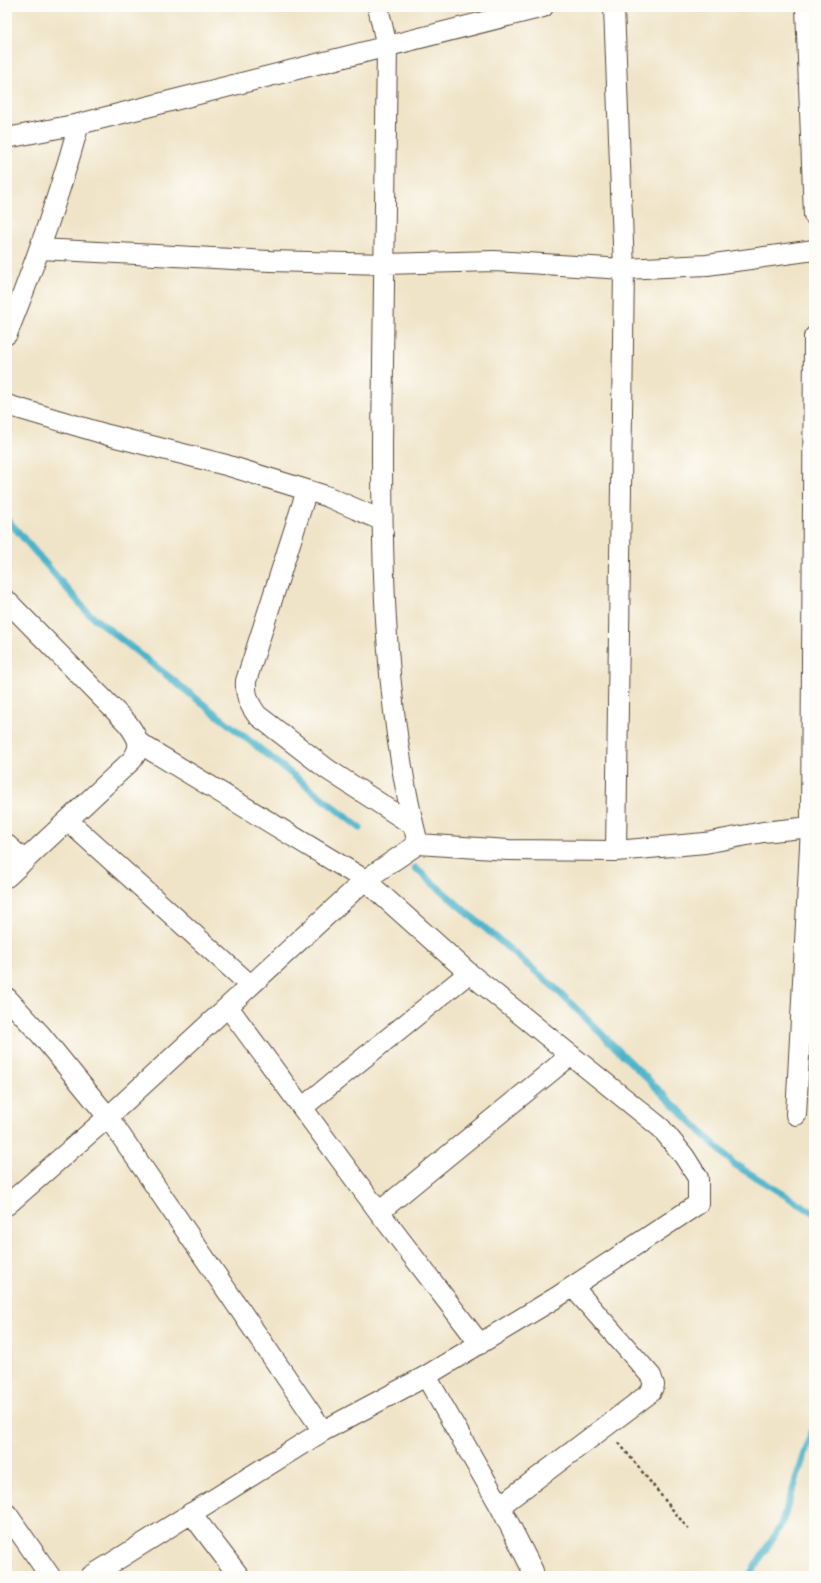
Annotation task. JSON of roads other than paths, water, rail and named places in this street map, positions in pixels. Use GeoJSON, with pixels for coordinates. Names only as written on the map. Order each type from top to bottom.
{"type":"FeatureCollection","features":[{"type":"Feature","properties":{"kind":"street"},"geometry":{"type":"LineString","coordinates":[[378,7],[388,47],[381,520],[386,635],[394,714],[413,825],[418,844]]}},
{"type":"Feature","properties":{"kind":"street"},"geometry":{"type":"LineString","coordinates":[[7,138],[79,124],[543,7]]}},
{"type":"Feature","properties":{"kind":"street"},"geometry":{"type":"LineString","coordinates":[[614,7],[624,269],[616,851]]}},
{"type":"Feature","properties":{"kind":"street"},"geometry":{"type":"LineString","coordinates":[[806,7],[814,215]]}},
{"type":"Feature","properties":{"kind":"street"},"geometry":{"type":"LineString","coordinates":[[7,334],[61,190],[79,124]]}},
{"type":"Feature","properties":{"kind":"street"},"geometry":{"type":"LineString","coordinates":[[40,249],[270,261],[384,264],[494,261],[624,269],[707,266],[814,250]]}},
{"type":"Feature","properties":{"kind":"street"},"geometry":{"type":"LineString","coordinates":[[796,1115],[811,827],[814,337]]}},
{"type":"Feature","properties":{"kind":"street"},"geometry":{"type":"LineString","coordinates":[[7,405],[108,435],[226,465],[326,496],[381,520]]}},
{"type":"Feature","properties":{"kind":"street"},"geometry":{"type":"LineString","coordinates":[[307,490],[248,675],[245,692],[249,703],[257,715],[327,769],[413,825]]}},
{"type":"Feature","properties":{"kind":"street"},"geometry":{"type":"LineString","coordinates":[[7,601],[128,724],[136,735],[138,743],[138,751],[132,760],[7,878]]}},
{"type":"Feature","properties":{"kind":"street"},"geometry":{"type":"LineString","coordinates":[[91,1576],[323,1431],[426,1376],[480,1344],[573,1287],[698,1204],[698,1178],[684,1156],[661,1128],[469,973],[365,880],[138,743]]}},
{"type":"Feature","properties":{"kind":"street"},"geometry":{"type":"LineString","coordinates":[[68,820],[250,985]]}},
{"type":"Feature","properties":{"kind":"street"},"geometry":{"type":"LineString","coordinates":[[7,1205],[108,1117],[365,880],[418,844],[508,850],[616,851],[705,843],[763,832],[811,827]]}},
{"type":"Feature","properties":{"kind":"street"},"geometry":{"type":"LineString","coordinates":[[7,845],[25,861]]}},
{"type":"Feature","properties":{"kind":"street"},"geometry":{"type":"LineString","coordinates":[[303,1107],[469,973]]}},
{"type":"Feature","properties":{"kind":"street"},"geometry":{"type":"LineString","coordinates":[[7,998],[41,1035],[108,1117],[323,1431]]}},
{"type":"Feature","properties":{"kind":"street"},"geometry":{"type":"LineString","coordinates":[[228,1007],[379,1212],[480,1344]]}},
{"type":"Feature","properties":{"kind":"street"},"geometry":{"type":"LineString","coordinates":[[379,1212],[571,1055]]}},
{"type":"Feature","properties":{"kind":"street"},"geometry":{"type":"LineString","coordinates":[[500,1506],[650,1393],[654,1385],[651,1376],[573,1287]]}},
{"type":"Feature","properties":{"kind":"street"},"geometry":{"type":"LineString","coordinates":[[426,1376],[500,1506],[533,1571]]}},
{"type":"Feature","properties":{"kind":"street"},"geometry":{"type":"LineString","coordinates":[[191,1513],[239,1576]]}},
{"type":"Feature","properties":{"kind":"street"},"geometry":{"type":"LineString","coordinates":[[7,1514],[50,1576]]}},
{"type":"Feature","properties":{"kind":"waterway"},"geometry":{"type":"LineString","coordinates":[[7,519],[88,613],[360,828]]}},
{"type":"Feature","properties":{"kind":"waterway"},"geometry":{"type":"LineString","coordinates":[[415,868],[555,988],[734,1164],[814,1213]]}},
{"type":"Feature","properties":{"kind":"waterway"},"geometry":{"type":"LineString","coordinates":[[749,1576],[781,1525],[812,1432],[814,1430]]}}]}
